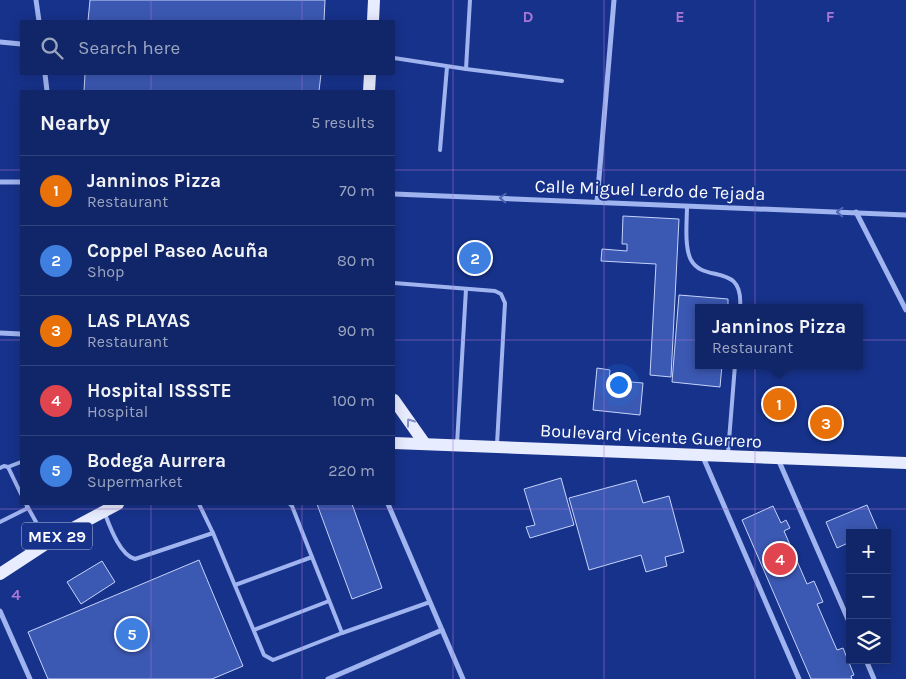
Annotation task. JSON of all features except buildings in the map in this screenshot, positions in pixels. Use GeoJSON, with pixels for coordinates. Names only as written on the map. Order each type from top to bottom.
{"type":"FeatureCollection","features":[{"type":"Feature","properties":{"kind":"main road"},"geometry":{"type":"LineString","coordinates":[[372,20],[374,0]]}},
{"type":"Feature","properties":{"kind":"main road"},"geometry":{"type":"LineString","coordinates":[[369,90],[370,75]]}},
{"type":"Feature","properties":{"kind":"main road"},"geometry":{"type":"LineString","coordinates":[[395,401],[426,444]]}},
{"type":"Feature","properties":{"kind":"main road","name":"Boulevard Vicente Guerrero"},"geometry":{"type":"LineString","coordinates":[[395,443],[906,463]]}},
{"type":"Feature","properties":{"kind":"main road","name":"MEX 29"},"geometry":{"type":"LineString","coordinates":[[0,574],[103,507]]}},
{"type":"Feature","properties":{"kind":"street"},"geometry":{"type":"LineString","coordinates":[[36,0],[39,20]]}},
{"type":"Feature","properties":{"kind":"street"},"geometry":{"type":"LineString","coordinates":[[598,202],[614,0]]}},
{"type":"Feature","properties":{"kind":"street"},"geometry":{"type":"LineString","coordinates":[[0,42],[20,44]]}},
{"type":"Feature","properties":{"kind":"street"},"geometry":{"type":"LineString","coordinates":[[45,75],[47,90]]}},
{"type":"Feature","properties":{"kind":"street"},"geometry":{"type":"LineString","coordinates":[[0,182],[20,182]]}},
{"type":"Feature","properties":{"kind":"street","name":"Calle Miguel Lerdo de Tejada"},"geometry":{"type":"LineString","coordinates":[[395,194],[906,215]]}},
{"type":"Feature","properties":{"kind":"street"},"geometry":{"type":"LineString","coordinates":[[856,212],[906,310]]}},
{"type":"Feature","properties":{"kind":"street"},"geometry":{"type":"LineString","coordinates":[[0,333],[20,334]]}},
{"type":"Feature","properties":{"kind":"street"},"geometry":{"type":"LineString","coordinates":[[703,456],[799,679]]}},
{"type":"Feature","properties":{"kind":"street"},"geometry":{"type":"LineString","coordinates":[[778,459],[848,619]]}},
{"type":"Feature","properties":{"kind":"street"},"geometry":{"type":"LineString","coordinates":[[388,505],[463,679]]}},
{"type":"Feature","properties":{"kind":"street"},"geometry":{"type":"LineString","coordinates":[[0,611],[30,679]]}},
{"type":"Feature","properties":{"kind":"street"},"geometry":{"type":"LineString","coordinates":[[328,679],[442,630]]}},
{"type":"Feature","properties":{"kind":"street"},"geometry":{"type":"LineString","coordinates":[[868,664],[874,679]]}},
{"type":"Feature","properties":{"kind":"lane"},"geometry":{"type":"LineString","coordinates":[[466,69],[470,0]]}},
{"type":"Feature","properties":{"kind":"lane"},"geometry":{"type":"LineString","coordinates":[[395,58],[562,82]]}},
{"type":"Feature","properties":{"kind":"lane"},"geometry":{"type":"LineString","coordinates":[[440,150],[447,67]]}},
{"type":"Feature","properties":{"kind":"lane"},"geometry":{"type":"LineString","coordinates":[[687,206],[688,251],[691,260],[701,269],[732,279],[737,284],[740,292],[740,304]]}},
{"type":"Feature","properties":{"kind":"lane"},"geometry":{"type":"LineString","coordinates":[[395,283],[496,291],[501,294],[505,303],[497,446]]}},
{"type":"Feature","properties":{"kind":"lane"},"geometry":{"type":"LineString","coordinates":[[457,444],[466,289]]}},
{"type":"Feature","properties":{"kind":"lane"},"geometry":{"type":"LineString","coordinates":[[727,457],[735,369]]}},
{"type":"Feature","properties":{"kind":"lane"},"geometry":{"type":"LineString","coordinates":[[0,468],[20,462]]}},
{"type":"Feature","properties":{"kind":"lane"},"geometry":{"type":"LineString","coordinates":[[8,467],[20,492]]}},
{"type":"Feature","properties":{"kind":"lane"},"geometry":{"type":"LineString","coordinates":[[199,505],[264,655],[273,660],[430,602]]}},
{"type":"Feature","properties":{"kind":"lane"},"geometry":{"type":"LineString","coordinates":[[291,505],[342,633]]}},
{"type":"Feature","properties":{"kind":"lane"},"geometry":{"type":"LineString","coordinates":[[0,522],[27,506],[47,542]]}},
{"type":"Feature","properties":{"kind":"lane"},"geometry":{"type":"LineString","coordinates":[[103,507],[113,534],[126,555],[135,559],[212,534]]}},
{"type":"Feature","properties":{"kind":"lane"},"geometry":{"type":"LineString","coordinates":[[234,584],[312,557]]}},
{"type":"Feature","properties":{"kind":"lane"},"geometry":{"type":"LineString","coordinates":[[254,630],[329,602]]}},
{"type":"Feature","properties":{"kind":"place","name":"Coppel Paseo Acuña"},"geometry":{"type":"Point","coordinates":[475,258]}},
{"type":"Feature","properties":{"kind":"place","name":"Janninos Pizza"},"geometry":{"type":"Point","coordinates":[779,404]}},
{"type":"Feature","properties":{"kind":"place","name":"LAS PLAYAS"},"geometry":{"type":"Point","coordinates":[826,423]}},
{"type":"Feature","properties":{"kind":"place","name":"Hospital ISSSTE"},"geometry":{"type":"Point","coordinates":[780,559]}},
{"type":"Feature","properties":{"kind":"place","name":"Bodega Aurrera"},"geometry":{"type":"Point","coordinates":[132,634]}}]}
